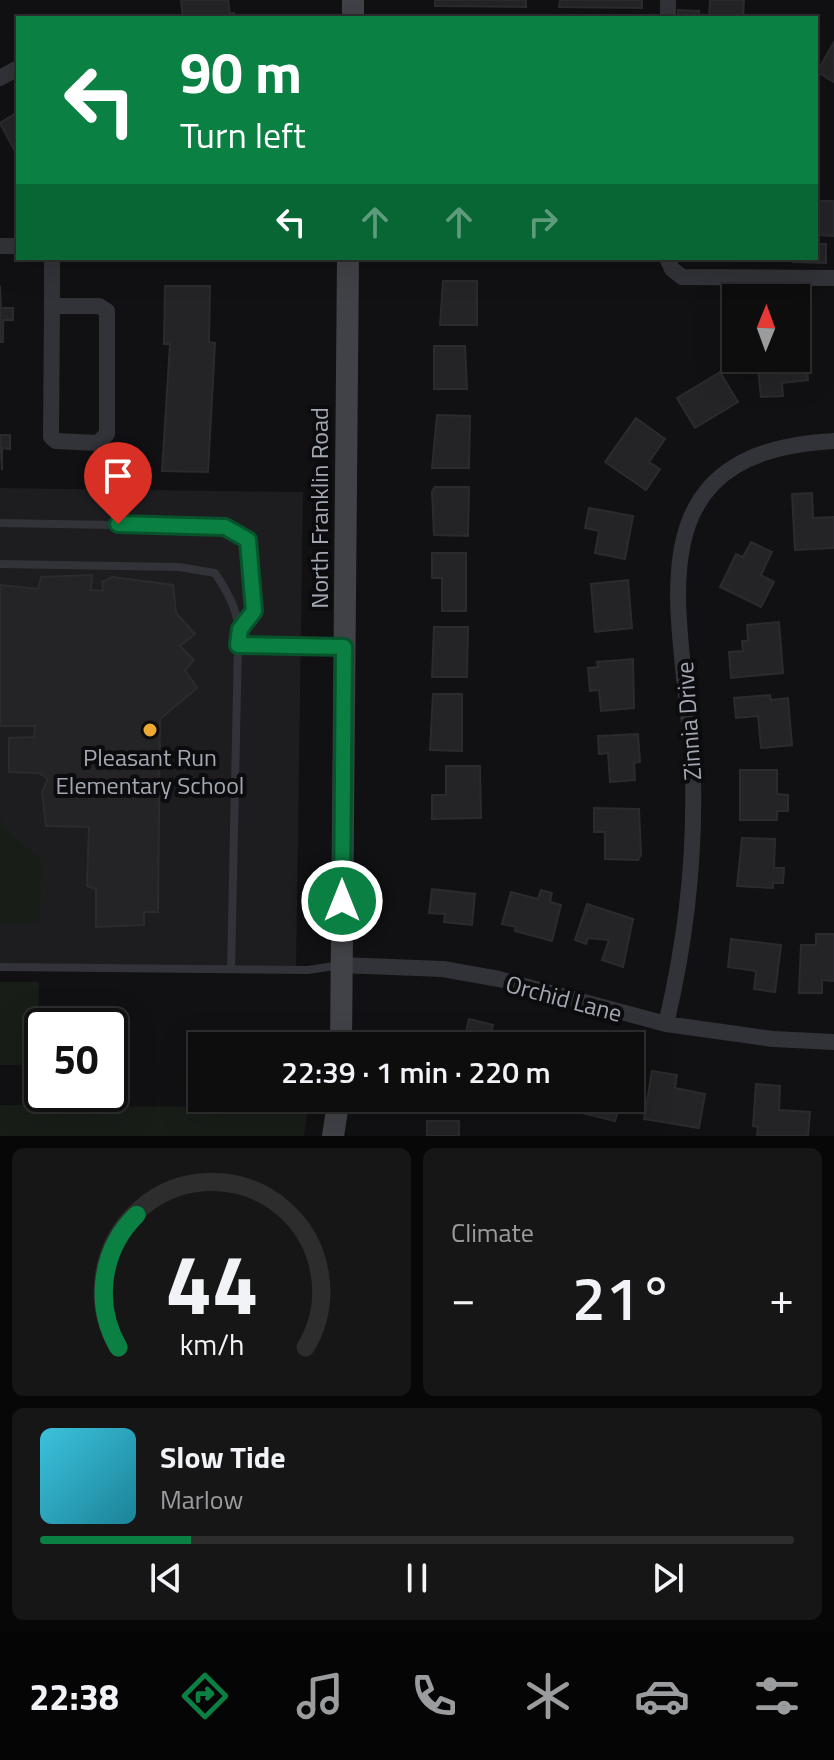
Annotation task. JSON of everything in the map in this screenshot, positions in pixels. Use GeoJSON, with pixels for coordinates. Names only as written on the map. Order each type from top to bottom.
{"type":"FeatureCollection","features":[{"type":"Feature","properties":{"kind":"main road","name":"North Franklin Road"},"geometry":{"type":"LineString","coordinates":[[341,1032],[348,260]]}},
{"type":"Feature","properties":{"kind":"main road"},"geometry":{"type":"LineString","coordinates":[[333,1136],[337,1112]]}},
{"type":"Feature","properties":{"kind":"street"},"geometry":{"type":"LineString","coordinates":[[52,260],[51,437],[56,441],[98,443],[107,434],[107,311],[99,306],[52,306]]}},
{"type":"Feature","properties":{"kind":"street"},"geometry":{"type":"LineString","coordinates":[[668,260],[672,269],[682,277],[834,278]]}},
{"type":"Feature","properties":{"kind":"street","name":"Zinnia Drive"},"geometry":{"type":"LineString","coordinates":[[666,1024],[681,951],[693,815],[691,747],[677,577],[686,524],[711,487],[737,464],[761,451],[796,443],[834,441]]}},
{"type":"Feature","properties":{"kind":"street","name":"Orchid Lane"},"geometry":{"type":"LineString","coordinates":[[341,965],[443,969],[666,1024],[773,1039],[834,1042]]}},
{"type":"Feature","properties":{"kind":"lane"},"geometry":{"type":"LineString","coordinates":[[0,523],[225,527],[248,540],[252,563],[254,611],[240,629]]}},
{"type":"Feature","properties":{"kind":"lane"},"geometry":{"type":"LineString","coordinates":[[0,564],[179,567],[215,573],[234,603],[240,629],[231,969]]}},
{"type":"Feature","properties":{"kind":"lane"},"geometry":{"type":"LineString","coordinates":[[238,645],[344,647]]}},
{"type":"Feature","properties":{"kind":"lane"},"geometry":{"type":"LineString","coordinates":[[0,967],[308,970],[341,965]]}},
{"type":"Feature","properties":{"kind":"shaded area","name":"Pleasant Run Elementary School"},"geometry":{"type":"Polygon","coordinates":[[[0,488],[303,492],[296,973],[0,968],[0,488]]]}},
{"type":"Feature","properties":{"kind":"shaded area"},"geometry":{"type":"Polygon","coordinates":[[[0,818],[5,829],[41,860],[40,922],[0,924],[0,818]]]}},
{"type":"Feature","properties":{"kind":"shaded area"},"geometry":{"type":"Polygon","coordinates":[[[0,982],[39,982],[39,1008],[24,1008],[24,1065],[0,1065],[0,982]]]}},
{"type":"Feature","properties":{"kind":"shaded area"},"geometry":{"type":"Polygon","coordinates":[[[0,1105],[24,1105],[24,1112],[128,1112],[128,1106],[188,1107],[188,1112],[308,1112],[304,1136],[0,1136],[0,1105]]]}},
{"type":"Feature","properties":{"kind":"building"},"geometry":{"type":"Polygon","coordinates":[[[181,0],[228,0],[230,14],[234,13],[235,16],[183,16],[181,0]]]}},
{"type":"Feature","properties":{"kind":"building"},"geometry":{"type":"Polygon","coordinates":[[[435,0],[526,0],[526,7],[435,6],[435,0]]]}},
{"type":"Feature","properties":{"kind":"building"},"geometry":{"type":"Polygon","coordinates":[[[560,0],[642,0],[642,8],[559,7],[560,0]]]}},
{"type":"Feature","properties":{"kind":"building"},"geometry":{"type":"Polygon","coordinates":[[[710,0],[744,0],[743,16],[709,16],[710,0]]]}},
{"type":"Feature","properties":{"kind":"building"},"geometry":{"type":"Polygon","coordinates":[[[678,10],[699,11],[699,16],[678,16],[678,10]]]}},
{"type":"Feature","properties":{"kind":"building"},"geometry":{"type":"Polygon","coordinates":[[[834,42],[834,82],[818,70],[834,42]]]}},
{"type":"Feature","properties":{"kind":"building"},"geometry":{"type":"Polygon","coordinates":[[[16,113],[16,153],[0,123],[16,113]]]}},
{"type":"Feature","properties":{"kind":"building"},"geometry":{"type":"Polygon","coordinates":[[[818,201],[834,201],[834,236],[818,235],[818,201]]]}},
{"type":"Feature","properties":{"kind":"building"},"geometry":{"type":"Polygon","coordinates":[[[818,244],[826,244],[826,263],[793,262],[818,260],[818,244]]]}},
{"type":"Feature","properties":{"kind":"building"},"geometry":{"type":"Polygon","coordinates":[[[443,281],[477,281],[477,325],[440,325],[443,281]]]}},
{"type":"Feature","properties":{"kind":"building"},"geometry":{"type":"Polygon","coordinates":[[[0,286],[1,308],[13,308],[13,320],[3,320],[3,342],[0,342],[0,286]]]}},
{"type":"Feature","properties":{"kind":"building"},"geometry":{"type":"Polygon","coordinates":[[[165,286],[210,286],[209,342],[215,343],[208,472],[162,471],[170,344],[164,344],[165,286]]]}},
{"type":"Feature","properties":{"kind":"building"},"geometry":{"type":"Polygon","coordinates":[[[434,346],[465,346],[467,389],[434,389],[434,346]]]}},
{"type":"Feature","properties":{"kind":"building"},"geometry":{"type":"Polygon","coordinates":[[[720,372],[738,402],[695,428],[677,398],[720,372]]]}},
{"type":"Feature","properties":{"kind":"building"},"geometry":{"type":"Polygon","coordinates":[[[758,372],[807,372],[808,380],[782,383],[783,396],[761,397],[758,372]]]}},
{"type":"Feature","properties":{"kind":"building"},"geometry":{"type":"Polygon","coordinates":[[[437,415],[470,416],[469,468],[432,468],[437,415]]]}},
{"type":"Feature","properties":{"kind":"building"},"geometry":{"type":"Polygon","coordinates":[[[636,418],[665,439],[649,462],[660,469],[646,490],[605,462],[636,418]]]}},
{"type":"Feature","properties":{"kind":"building"},"geometry":{"type":"Polygon","coordinates":[[[0,435],[10,435],[10,449],[2,448],[2,470],[0,435]]]}},
{"type":"Feature","properties":{"kind":"building"},"geometry":{"type":"Polygon","coordinates":[[[435,487],[469,487],[468,536],[434,535],[432,491],[435,487]]]}},
{"type":"Feature","properties":{"kind":"building"},"geometry":{"type":"Polygon","coordinates":[[[812,493],[813,518],[834,517],[834,548],[795,550],[792,494],[812,493]]]}},
{"type":"Feature","properties":{"kind":"building"},"geometry":{"type":"Polygon","coordinates":[[[589,508],[633,516],[625,559],[595,553],[599,531],[585,528],[589,508]]]}},
{"type":"Feature","properties":{"kind":"building"},"geometry":{"type":"Polygon","coordinates":[[[751,542],[772,552],[761,575],[774,582],[761,607],[720,587],[736,554],[743,557],[751,542]]]}},
{"type":"Feature","properties":{"kind":"building"},"geometry":{"type":"Polygon","coordinates":[[[432,553],[466,553],[466,611],[442,611],[442,578],[432,578],[432,553]]]}},
{"type":"Feature","properties":{"kind":"building","name":"Pleasant Run Elementary School"},"geometry":{"type":"Polygon","coordinates":[[[92,575],[91,590],[103,591],[102,582],[112,577],[173,585],[176,613],[195,634],[180,646],[194,660],[185,670],[197,688],[160,719],[158,912],[144,912],[144,925],[96,927],[96,889],[87,886],[89,827],[46,826],[42,792],[48,779],[39,773],[9,772],[9,738],[34,737],[35,726],[0,726],[0,585],[38,589],[41,577],[92,575]]]}},
{"type":"Feature","properties":{"kind":"building"},"geometry":{"type":"Polygon","coordinates":[[[628,580],[632,628],[595,632],[591,584],[628,580]]]}},
{"type":"Feature","properties":{"kind":"building"},"geometry":{"type":"Polygon","coordinates":[[[779,622],[783,673],[731,678],[729,652],[743,651],[742,641],[748,641],[747,625],[779,622]]]}},
{"type":"Feature","properties":{"kind":"building"},"geometry":{"type":"Polygon","coordinates":[[[434,627],[468,627],[467,677],[432,677],[434,627]]]}},
{"type":"Feature","properties":{"kind":"building"},"geometry":{"type":"Polygon","coordinates":[[[633,659],[634,708],[601,711],[599,690],[590,691],[588,668],[598,667],[597,662],[633,659]]]}},
{"type":"Feature","properties":{"kind":"building"},"geometry":{"type":"Polygon","coordinates":[[[433,694],[462,694],[462,751],[430,750],[433,694]]]}},
{"type":"Feature","properties":{"kind":"building"},"geometry":{"type":"Polygon","coordinates":[[[770,695],[771,700],[788,698],[792,745],[761,748],[758,716],[736,718],[734,698],[770,695]]]}},
{"type":"Feature","properties":{"kind":"building"},"geometry":{"type":"Polygon","coordinates":[[[638,734],[640,762],[634,763],[635,780],[610,782],[608,753],[599,754],[598,736],[638,734]]]}},
{"type":"Feature","properties":{"kind":"building"},"geometry":{"type":"Polygon","coordinates":[[[446,766],[480,766],[481,818],[432,819],[432,795],[446,795],[446,766]]]}},
{"type":"Feature","properties":{"kind":"building"},"geometry":{"type":"Polygon","coordinates":[[[740,770],[777,770],[777,794],[788,795],[788,811],[777,811],[777,820],[740,820],[740,770]]]}},
{"type":"Feature","properties":{"kind":"building"},"geometry":{"type":"Polygon","coordinates":[[[594,808],[639,809],[641,855],[638,860],[605,859],[605,832],[594,832],[594,808]]]}},
{"type":"Feature","properties":{"kind":"building"},"geometry":{"type":"Polygon","coordinates":[[[742,838],[775,839],[774,868],[784,868],[783,883],[773,883],[773,888],[737,886],[742,838]]]}},
{"type":"Feature","properties":{"kind":"building"},"geometry":{"type":"Polygon","coordinates":[[[432,889],[475,894],[472,925],[444,922],[445,914],[429,913],[432,889]]]}},
{"type":"Feature","properties":{"kind":"building"},"geometry":{"type":"Polygon","coordinates":[[[541,890],[552,893],[550,902],[561,905],[552,941],[515,931],[516,927],[502,924],[511,892],[538,899],[541,890]]]}},
{"type":"Feature","properties":{"kind":"building"},"geometry":{"type":"Polygon","coordinates":[[[587,904],[633,919],[623,967],[602,960],[609,940],[588,938],[586,944],[575,940],[587,904]]]}},
{"type":"Feature","properties":{"kind":"building"},"geometry":{"type":"Polygon","coordinates":[[[816,934],[834,934],[834,981],[822,980],[822,993],[799,993],[801,945],[816,945],[816,934]]]}},
{"type":"Feature","properties":{"kind":"building"},"geometry":{"type":"Polygon","coordinates":[[[731,939],[781,945],[775,992],[754,989],[756,971],[728,967],[731,939]]]}},
{"type":"Feature","properties":{"kind":"building"},"geometry":{"type":"Polygon","coordinates":[[[469,1019],[493,1025],[491,1032],[466,1032],[469,1019]]]}},
{"type":"Feature","properties":{"kind":"building"},"geometry":{"type":"Polygon","coordinates":[[[652,1071],[677,1075],[675,1088],[705,1094],[699,1128],[644,1119],[652,1071]]]}},
{"type":"Feature","properties":{"kind":"building"},"geometry":{"type":"Polygon","coordinates":[[[756,1084],[780,1086],[779,1110],[810,1112],[808,1136],[757,1136],[758,1127],[753,1126],[756,1084]]]}},
{"type":"Feature","properties":{"kind":"building"},"geometry":{"type":"Polygon","coordinates":[[[578,1112],[618,1112],[615,1121],[578,1112]]]}},
{"type":"Feature","properties":{"kind":"building"},"geometry":{"type":"Polygon","coordinates":[[[427,1121],[459,1121],[459,1136],[427,1136],[427,1121]]]}},
{"type":"Feature","properties":{"kind":"place","name":"Pleasant Run Elementary School"},"geometry":{"type":"Point","coordinates":[150,730]}},
{"type":"Feature","properties":{"kind":"route"},"geometry":{"type":"LineString","coordinates":[[118,524],[225,527],[248,540],[254,611],[240,629],[238,645],[344,647],[342,901]]}}]}
